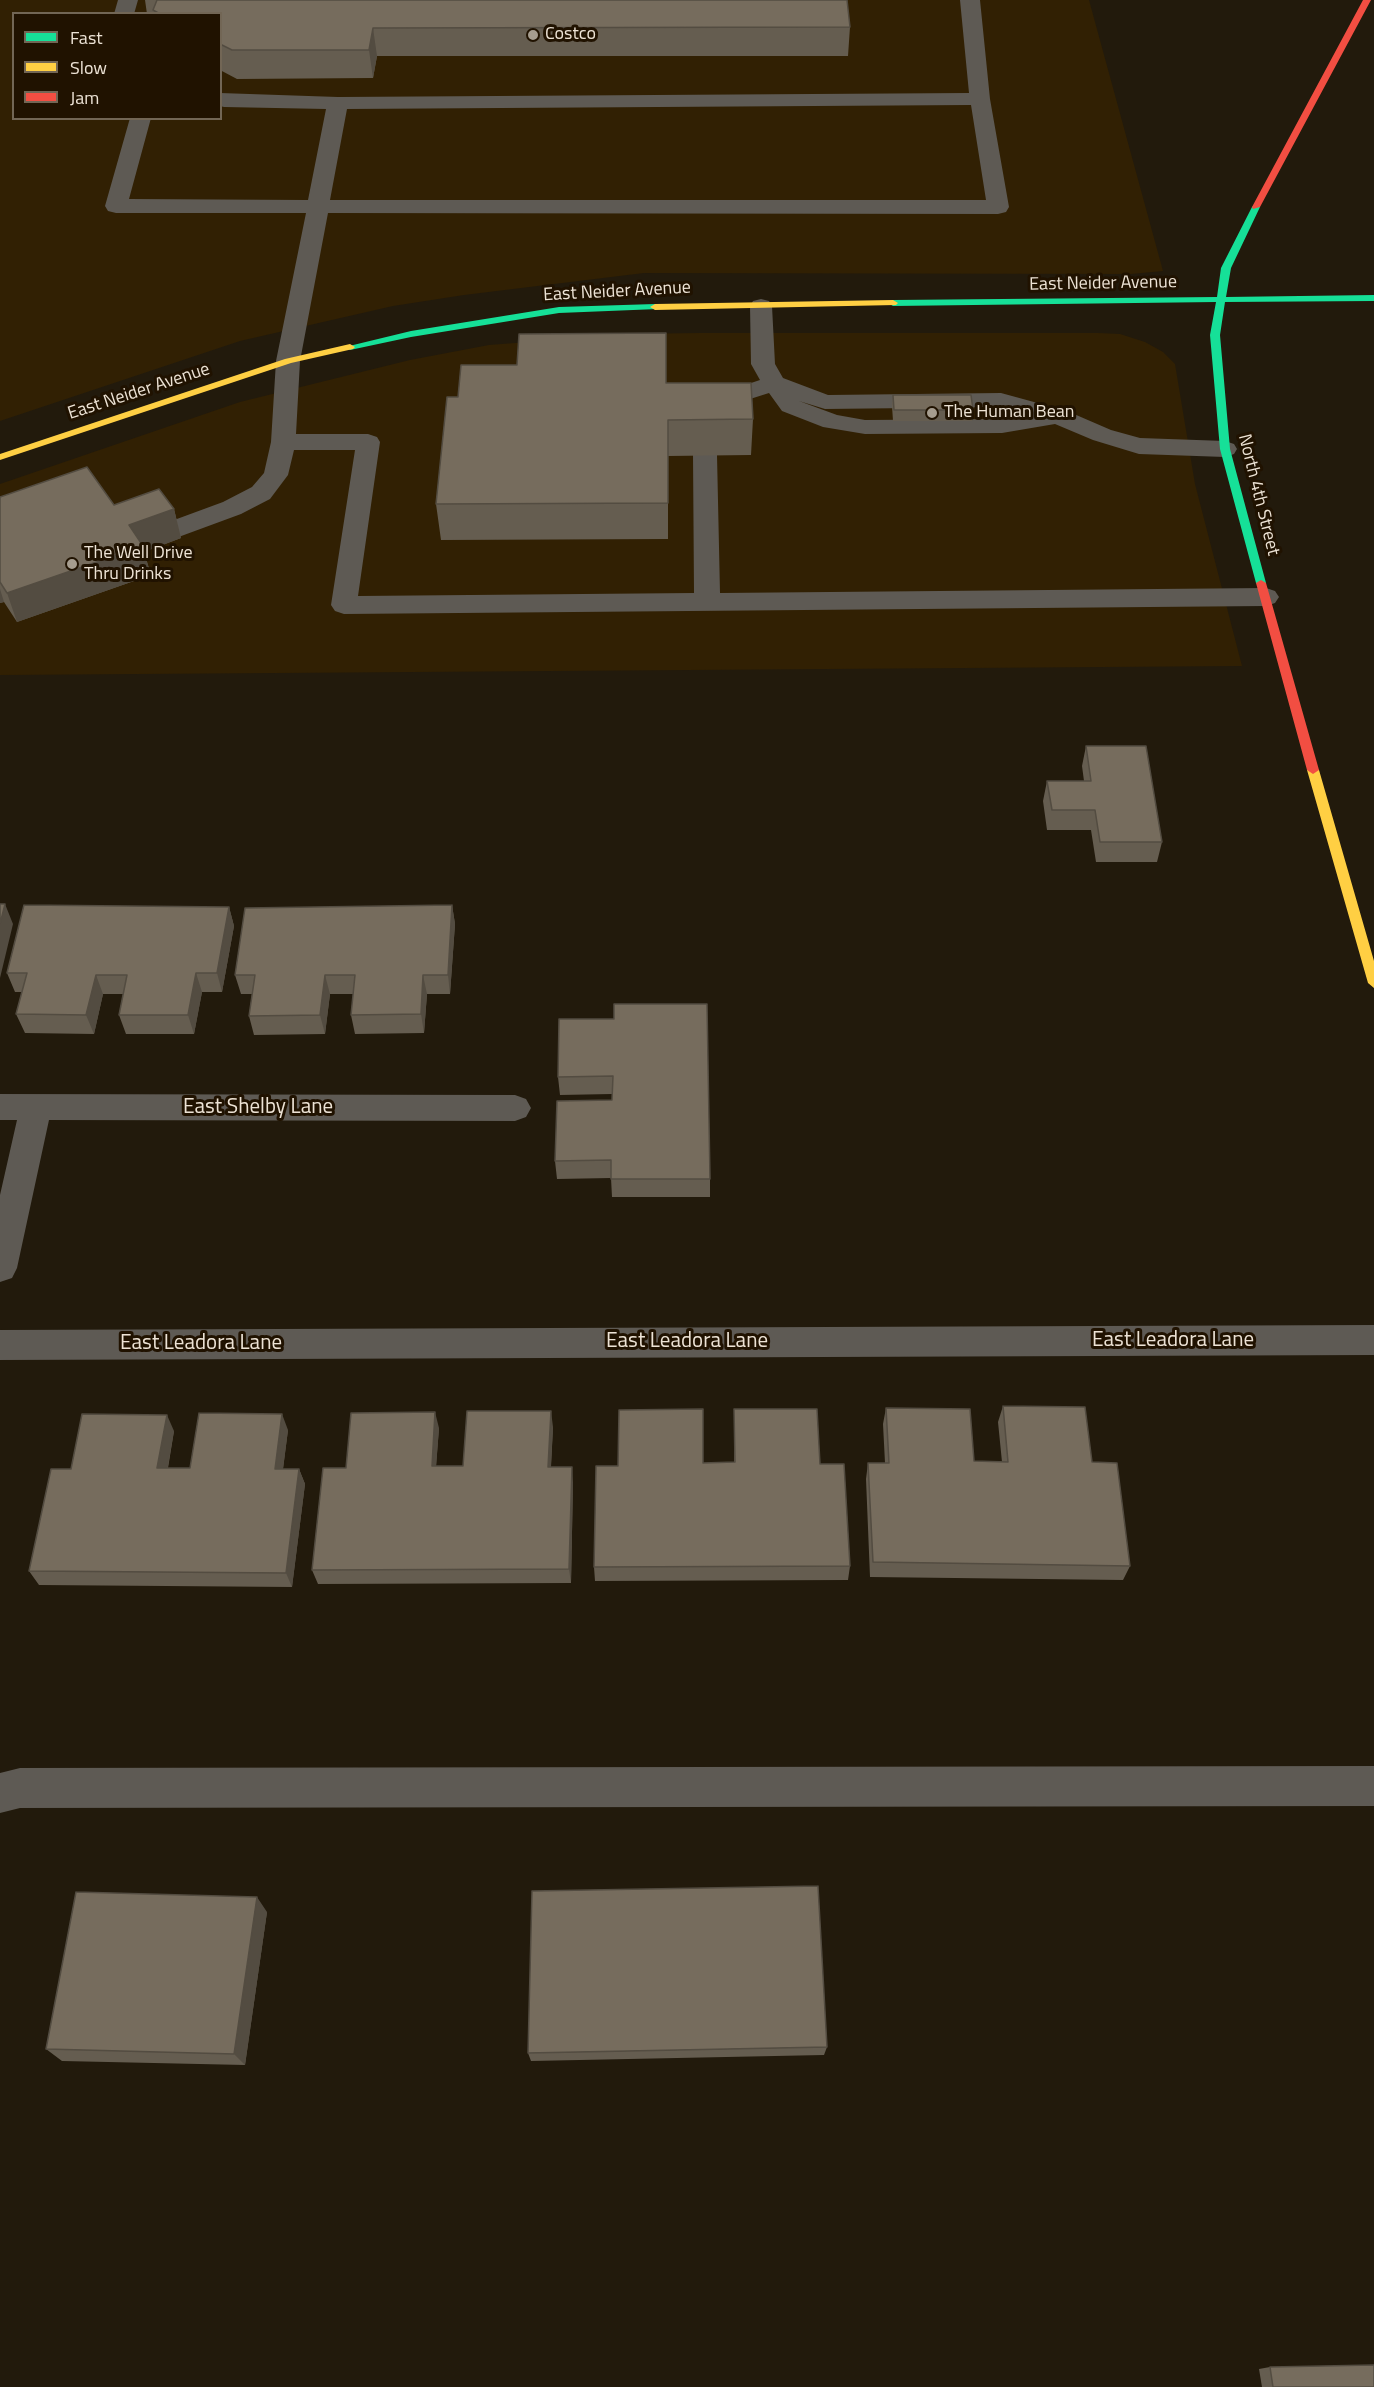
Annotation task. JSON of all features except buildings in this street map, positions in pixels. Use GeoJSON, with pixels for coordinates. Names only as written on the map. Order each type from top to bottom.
{"type":"FeatureCollection","features":[{"type":"Feature","properties":{"kind":"main road","name":"North 4th Street"},"geometry":{"type":"LineString","coordinates":[[1367,0],[1248,220],[1226,268],[1215,335],[1225,449],[1374,983]]}},
{"type":"Feature","properties":{"kind":"main road","name":"East Neider Avenue"},"geometry":{"type":"LineString","coordinates":[[0,457],[288,361],[411,334],[559,310],[1374,298]]}},
{"type":"Feature","properties":{"kind":"lane"},"geometry":{"type":"LineString","coordinates":[[140,120],[116,206],[998,207],[980,99],[970,0]]}},
{"type":"Feature","properties":{"kind":"lane"},"geometry":{"type":"LineString","coordinates":[[222,100],[338,103],[980,99]]}},
{"type":"Feature","properties":{"kind":"lane"},"geometry":{"type":"LineString","coordinates":[[120,549],[232,508],[261,493],[276,475],[283,442],[288,361],[338,103]]}},
{"type":"Feature","properties":{"kind":"lane"},"geometry":{"type":"LineString","coordinates":[[761,306],[763,364],[774,382],[791,406],[832,422],[865,427],[1002,426],[1058,416],[1102,435],[1139,446],[1225,449]]}},
{"type":"Feature","properties":{"kind":"lane"},"geometry":{"type":"LineString","coordinates":[[704,419],[707,411],[720,401],[774,382]]}},
{"type":"Feature","properties":{"kind":"lane"},"geometry":{"type":"LineString","coordinates":[[283,442],[368,441],[344,605],[1266,597]]}},
{"type":"Feature","properties":{"kind":"lane"},"geometry":{"type":"LineString","coordinates":[[705,455],[707,602]]}},
{"type":"Feature","properties":{"kind":"lane","name":"East Shelby Lane"},"geometry":{"type":"LineString","coordinates":[[0,1107],[515,1108]]}},
{"type":"Feature","properties":{"kind":"lane"},"geometry":{"type":"LineString","coordinates":[[0,1268],[36,1108]]}},
{"type":"Feature","properties":{"kind":"lane","name":"East Leadora Lane"},"geometry":{"type":"LineString","coordinates":[[0,1345],[1374,1340]]}},
{"type":"Feature","properties":{"kind":"lane"},"geometry":{"type":"LineString","coordinates":[[0,1793],[20,1788],[1374,1786]]}},
{"type":"Feature","properties":{"kind":"shaded area"},"geometry":{"type":"Polygon","coordinates":[[[0,0],[1089,0],[1163,271],[1131,274],[644,273],[393,306],[240,341],[0,421],[0,0]]]}},
{"type":"Feature","properties":{"kind":"shaded area"},"geometry":{"type":"Polygon","coordinates":[[[1098,333],[1120,334],[1145,342],[1163,352],[1175,364],[1195,484],[1242,666],[0,675],[0,484],[240,402],[410,360],[489,345],[633,334],[1098,333]]]}},
{"type":"Feature","properties":{"kind":"traffic: fast"},"geometry":{"type":"LineString","coordinates":[[1256,207],[1226,268],[1215,335],[1225,449],[1261,583]]}},
{"type":"Feature","properties":{"kind":"traffic: fast"},"geometry":{"type":"LineString","coordinates":[[893,303],[1374,298]]}},
{"type":"Feature","properties":{"kind":"traffic: fast"},"geometry":{"type":"LineString","coordinates":[[350,347],[411,334],[559,310],[655,307]]}},
{"type":"Feature","properties":{"kind":"traffic: slow"},"geometry":{"type":"LineString","coordinates":[[655,307],[893,303]]}},
{"type":"Feature","properties":{"kind":"traffic: slow"},"geometry":{"type":"LineString","coordinates":[[0,457],[288,361],[350,347]]}},
{"type":"Feature","properties":{"kind":"traffic: slow"},"geometry":{"type":"LineString","coordinates":[[1313,770],[1374,983]]}},
{"type":"Feature","properties":{"kind":"traffic: jam"},"geometry":{"type":"LineString","coordinates":[[1256,207],[1367,0]]}},
{"type":"Feature","properties":{"kind":"traffic: jam"},"geometry":{"type":"LineString","coordinates":[[1261,583],[1313,770]]}},
{"type":"Feature","properties":{"kind":"place","name":"Costco"},"geometry":{"type":"Point","coordinates":[533,35]}},
{"type":"Feature","properties":{"kind":"place","name":"The Human Bean"},"geometry":{"type":"Point","coordinates":[932,413]}},
{"type":"Feature","properties":{"kind":"place","name":"The Well Drive Thru Drinks"},"geometry":{"type":"Point","coordinates":[72,564]}}]}
